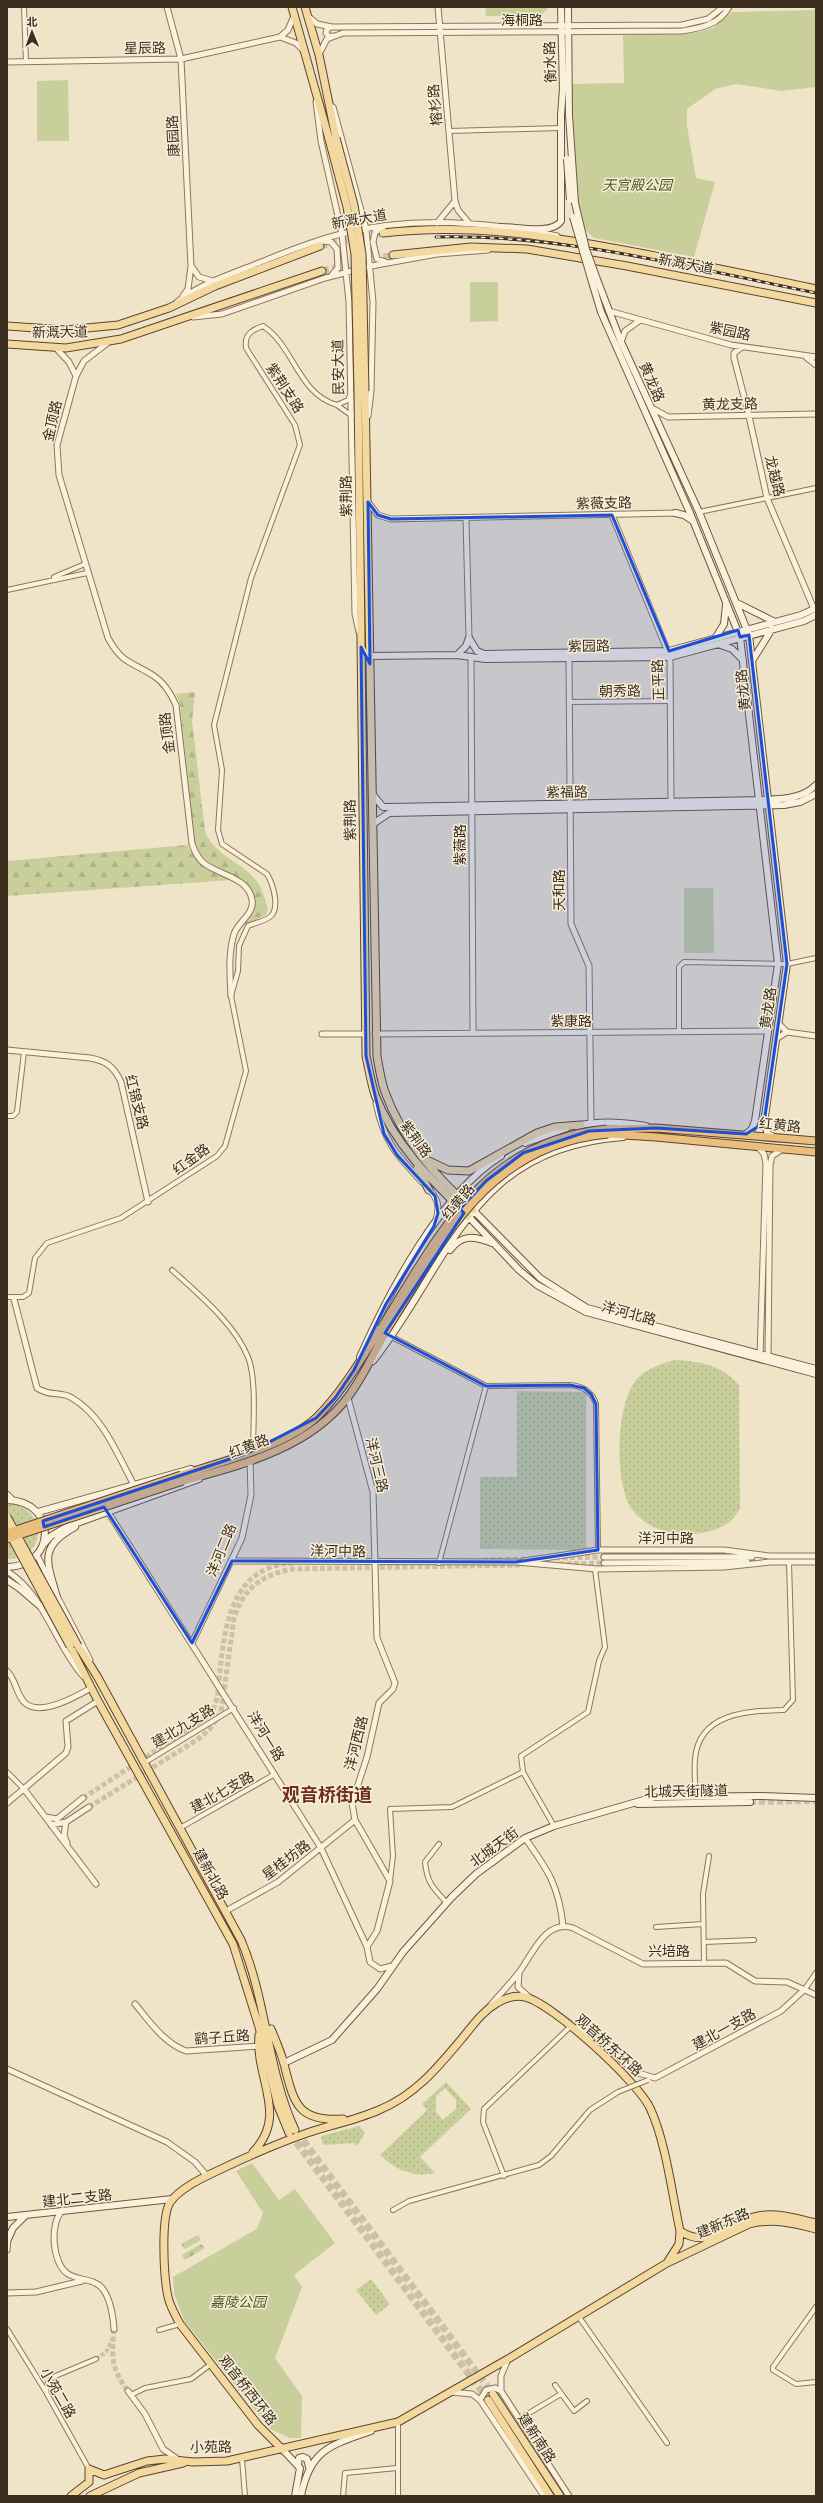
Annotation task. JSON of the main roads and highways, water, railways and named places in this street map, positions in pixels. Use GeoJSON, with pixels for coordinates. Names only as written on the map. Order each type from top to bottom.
{"type":"FeatureCollection","features":[{"type":"Feature","properties":{"kind":"highway","name":"红黄路"},"geometry":{"type":"LineString","coordinates":[[182,1478],[254,1451],[290,1434],[316,1418],[335,1398],[472,1202],[490,1185],[519,1162],[546,1149],[590,1136],[608,1132],[656,1128],[746,1134],[816,1141]]}},
{"type":"Feature","properties":{"kind":"highway","name":"红黄路"},"geometry":{"type":"LineString","coordinates":[[608,1132],[816,1152]]}},
{"type":"Feature","properties":{"kind":"highway","name":"红黄路"},"geometry":{"type":"LineString","coordinates":[[182,1478],[218,1471],[275,1451],[313,1430],[348,1398],[364,1371],[383,1329]]}},
{"type":"Feature","properties":{"kind":"highway"},"geometry":{"type":"LineString","coordinates":[[7,1533],[182,1478]]}},
{"type":"Feature","properties":{"kind":"highway"},"geometry":{"type":"LineString","coordinates":[[7,1539],[182,1478]]}},
{"type":"Feature","properties":{"kind":"main road","name":"民安大道"},"geometry":{"type":"LineString","coordinates":[[292,7],[314,88],[333,139]]}},
{"type":"Feature","properties":{"kind":"main road","name":"衡水路"},"geometry":{"type":"LineString","coordinates":[[561,7],[564,29],[567,116]]}},
{"type":"Feature","properties":{"kind":"main road","name":"衡水路"},"geometry":{"type":"LineString","coordinates":[[567,116],[563,88],[564,29],[568,7]]}},
{"type":"Feature","properties":{"kind":"main road"},"geometry":{"type":"LineString","coordinates":[[306,11],[319,55],[326,86],[333,139],[355,254],[358,392]]}},
{"type":"Feature","properties":{"kind":"main road"},"geometry":{"type":"LineString","coordinates":[[501,227],[547,230],[558,226],[562,216],[561,128],[563,88]]}},
{"type":"Feature","properties":{"kind":"main road"},"geometry":{"type":"LineString","coordinates":[[567,116],[571,204],[595,282]]}},
{"type":"Feature","properties":{"kind":"main road","name":"新溉大道"},"geometry":{"type":"LineString","coordinates":[[384,233],[437,228],[469,229],[567,239],[816,288]]}},
{"type":"Feature","properties":{"kind":"main road","name":"新溉大道"},"geometry":{"type":"LineString","coordinates":[[7,326],[39,330],[94,329],[140,318],[169,308],[215,286],[320,246]]}},
{"type":"Feature","properties":{"kind":"main road","name":"新溉大道"},"geometry":{"type":"LineString","coordinates":[[394,258],[457,248],[503,248],[565,254],[816,303]]}},
{"type":"Feature","properties":{"kind":"main road","name":"新溉大道"},"geometry":{"type":"LineString","coordinates":[[7,344],[55,348],[84,346],[110,341],[324,274]]}},
{"type":"Feature","properties":{"kind":"main road","name":"黄龙路"},"geometry":{"type":"LineString","coordinates":[[595,282],[699,512],[749,635],[787,964],[764,1123]]}},
{"type":"Feature","properties":{"kind":"main road","name":"黄龙路"},"geometry":{"type":"LineString","coordinates":[[595,282],[601,312],[694,522],[740,637],[756,789],[778,964],[755,1122]]}},
{"type":"Feature","properties":{"kind":"main road","name":"紫荆路"},"geometry":{"type":"LineString","coordinates":[[358,392],[367,427],[375,1034],[384,1091],[395,1115],[417,1152],[468,1216]]}},
{"type":"Feature","properties":{"kind":"main road","name":"紫荆路"},"geometry":{"type":"LineString","coordinates":[[358,392],[366,1056],[375,1094],[398,1140],[411,1157],[454,1197],[473,1210]]}},
{"type":"Feature","properties":{"kind":"main road"},"geometry":{"type":"LineString","coordinates":[[675,513],[684,515],[694,522]]}},
{"type":"Feature","properties":{"kind":"main road"},"geometry":{"type":"LineString","coordinates":[[727,603],[724,624],[717,640],[732,649],[743,660]]}},
{"type":"Feature","properties":{"kind":"main road"},"geometry":{"type":"LineString","coordinates":[[737,603],[773,621]]}},
{"type":"Feature","properties":{"kind":"main road","name":"紫园路"},"geometry":{"type":"LineString","coordinates":[[717,640],[738,630],[801,615],[815,608]]}},
{"type":"Feature","properties":{"kind":"main road","name":"紫园路"},"geometry":{"type":"LineString","coordinates":[[370,656],[457,655],[485,660],[569,656],[669,654],[717,640],[740,637],[804,621],[816,615]]}},
{"type":"Feature","properties":{"kind":"main road"},"geometry":{"type":"LineString","coordinates":[[752,661],[772,629]]}},
{"type":"Feature","properties":{"kind":"main road","name":"紫园路"},"geometry":{"type":"LineString","coordinates":[[457,655],[466,646],[469,638],[477,651],[484,654],[569,656]]}},
{"type":"Feature","properties":{"kind":"main road"},"geometry":{"type":"LineString","coordinates":[[361,647],[365,654],[370,656]]}},
{"type":"Feature","properties":{"kind":"main road"},"geometry":{"type":"LineString","coordinates":[[768,803],[811,791],[816,785]]}},
{"type":"Feature","properties":{"kind":"main road"},"geometry":{"type":"LineString","coordinates":[[746,800],[753,795],[756,789]]}},
{"type":"Feature","properties":{"kind":"main road"},"geometry":{"type":"LineString","coordinates":[[768,803],[800,802],[816,794]]}},
{"type":"Feature","properties":{"kind":"main road","name":"紫福路"},"geometry":{"type":"LineString","coordinates":[[373,795],[383,807],[472,809]]}},
{"type":"Feature","properties":{"kind":"main road","name":"紫福路"},"geometry":{"type":"LineString","coordinates":[[671,805],[746,800],[758,803]]}},
{"type":"Feature","properties":{"kind":"main road","name":"紫福路"},"geometry":{"type":"LineString","coordinates":[[373,824],[389,813],[472,809],[768,803]]}},
{"type":"Feature","properties":{"kind":"main road"},"geometry":{"type":"LineString","coordinates":[[354,1370],[386,1304],[434,1226],[454,1197],[498,1158],[520,1144],[591,1123],[624,1122],[656,1128]]}},
{"type":"Feature","properties":{"kind":"main road"},"geometry":{"type":"LineString","coordinates":[[746,1134],[752,1129],[755,1122],[759,1127],[764,1123],[768,1134],[774,1137]]}},
{"type":"Feature","properties":{"kind":"main road"},"geometry":{"type":"LineString","coordinates":[[417,1152],[440,1168],[455,1171],[469,1171],[537,1133],[555,1127],[581,1125]]}},
{"type":"Feature","properties":{"kind":"main road"},"geometry":{"type":"LineString","coordinates":[[364,1371],[392,1337],[425,1282],[468,1216],[511,1175],[549,1153],[591,1141],[656,1137]]}},
{"type":"Feature","properties":{"kind":"main road"},"geometry":{"type":"LineString","coordinates":[[411,1157],[429,1190]]}},
{"type":"Feature","properties":{"kind":"main road","name":"洋河北路"},"geometry":{"type":"LineString","coordinates":[[473,1210],[535,1274],[556,1290],[587,1308],[602,1314],[760,1356],[816,1374]]}},
{"type":"Feature","properties":{"kind":"main road","name":"洋河北路"},"geometry":{"type":"LineString","coordinates":[[468,1216],[537,1285],[586,1312],[760,1356]]}},
{"type":"Feature","properties":{"kind":"main road"},"geometry":{"type":"LineString","coordinates":[[425,1282],[460,1239],[474,1237],[494,1243]]}},
{"type":"Feature","properties":{"kind":"main road","name":"洋河北路"},"geometry":{"type":"LineString","coordinates":[[768,1359],[816,1369]]}},
{"type":"Feature","properties":{"kind":"main road"},"geometry":{"type":"LineString","coordinates":[[38,1512],[216,1464]]}},
{"type":"Feature","properties":{"kind":"main road"},"geometry":{"type":"LineString","coordinates":[[7,1567],[18,1567],[29,1563],[37,1555],[43,1545],[58,1530],[218,1471]]}},
{"type":"Feature","properties":{"kind":"main road"},"geometry":{"type":"LineString","coordinates":[[10,1500],[30,1505],[38,1512],[45,1529],[43,1545]]}},
{"type":"Feature","properties":{"kind":"main road","name":"建新北路"},"geometry":{"type":"LineString","coordinates":[[7,1517],[78,1646],[97,1676],[179,1828],[226,1911],[248,1956],[265,2014],[284,2104],[292,2131],[278,2106],[259,2027],[239,1960],[227,1930],[98,1701],[7,1529]]}},
{"type":"Feature","properties":{"kind":"main road"},"geometry":{"type":"LineString","coordinates":[[58,1597],[48,1560],[53,1542],[58,1536],[89,1518]]}},
{"type":"Feature","properties":{"kind":"main road"},"geometry":{"type":"LineString","coordinates":[[7,1580],[20,1588],[40,1606]]}},
{"type":"Feature","properties":{"kind":"main road","name":"北城天街"},"geometry":{"type":"LineString","coordinates":[[284,2063],[332,2040],[377,1989],[392,1966],[447,1903],[476,1874],[526,1838],[554,1826],[622,1805],[654,1798],[696,1796],[816,1798]]}},
{"type":"Feature","properties":{"kind":"main road","name":"北城天街隧道"},"geometry":{"type":"LineString","coordinates":[[622,1805],[654,1802],[750,1802]]}},
{"type":"Feature","properties":{"kind":"main road","name":"观音桥东环路"},"geometry":{"type":"LineString","coordinates":[[251,2155],[306,2134],[357,2118],[391,2105],[416,2090],[485,2011],[510,1998],[518,1996],[533,2000],[571,2026],[630,2079],[643,2094],[650,2108],[658,2126],[680,2231],[678,2244],[667,2263],[579,2317],[451,2392],[398,2422],[378,2428]]}},
{"type":"Feature","properties":{"kind":"main road"},"geometry":{"type":"LineString","coordinates":[[265,2014],[284,2063],[291,2092],[301,2110],[320,2119],[357,2118]]}},
{"type":"Feature","properties":{"kind":"main road"},"geometry":{"type":"LineString","coordinates":[[172,2199],[207,2176],[251,2155],[267,2135],[271,2118],[258,2046],[259,2027]]}},
{"type":"Feature","properties":{"kind":"main road","name":"建北二支路"},"geometry":{"type":"LineString","coordinates":[[7,2232],[8,2239],[13,2228],[26,2216],[64,2209],[158,2202],[172,2199]]}},
{"type":"Feature","properties":{"kind":"main road","name":"观音桥西环路"},"geometry":{"type":"LineString","coordinates":[[172,2199],[165,2222],[166,2280],[168,2297],[180,2324],[269,2439],[283,2450]]}},
{"type":"Feature","properties":{"kind":"main road","name":"建新东路"},"geometry":{"type":"LineString","coordinates":[[680,2231],[696,2239],[708,2238],[748,2218],[768,2215],[787,2216],[816,2223]]}},
{"type":"Feature","properties":{"kind":"main road"},"geometry":{"type":"LineString","coordinates":[[7,2217],[26,2216]]}},
{"type":"Feature","properties":{"kind":"main road","name":"建新东路"},"geometry":{"type":"LineString","coordinates":[[667,2263],[749,2224],[758,2222],[786,2222],[816,2229]]}},
{"type":"Feature","properties":{"kind":"main road","name":"建新南路"},"geometry":{"type":"LineString","coordinates":[[493,2394],[560,2496]]}},
{"type":"Feature","properties":{"kind":"main road","name":"建新南路"},"geometry":{"type":"LineString","coordinates":[[484,2400],[550,2496]]}},
{"type":"Feature","properties":{"kind":"main road"},"geometry":{"type":"LineString","coordinates":[[283,2450],[378,2428]]}},
{"type":"Feature","properties":{"kind":"main road"},"geometry":{"type":"LineString","coordinates":[[301,2496],[309,2467],[318,2455],[330,2446],[378,2428]]}},
{"type":"Feature","properties":{"kind":"main road"},"geometry":{"type":"LineString","coordinates":[[283,2450],[298,2464]]}},
{"type":"Feature","properties":{"kind":"main road","name":"小苑路"},"geometry":{"type":"LineString","coordinates":[[71,2496],[89,2482],[89,2470],[104,2475],[155,2459],[192,2462],[242,2459],[283,2450]]}},
{"type":"Feature","properties":{"kind":"main road"},"geometry":{"type":"LineString","coordinates":[[295,2496],[300,2472],[298,2464],[299,2458],[303,2457],[307,2459],[309,2467]]}},
{"type":"Feature","properties":{"kind":"main road"},"geometry":{"type":"LineString","coordinates":[[93,2495],[139,2472],[192,2462]]}},
{"type":"Feature","properties":{"kind":"tunnel"},"geometry":{"type":"LineString","coordinates":[[320,246],[383,233]]}},
{"type":"Feature","properties":{"kind":"tunnel"},"geometry":{"type":"LineString","coordinates":[[322,271],[393,255]]}},
{"type":"Feature","properties":{"kind":"tunnel"},"geometry":{"type":"LineString","coordinates":[[555,1558],[604,1557]]}},
{"type":"Feature","properties":{"kind":"tunnel"},"geometry":{"type":"LineString","coordinates":[[483,1560],[529,1559]]}},
{"type":"Feature","properties":{"kind":"tunnel"},"geometry":{"type":"LineString","coordinates":[[83,1798],[204,1719],[213,1710],[217,1698],[226,1632],[231,1611],[240,1592],[253,1577],[271,1567],[295,1563]]}},
{"type":"Feature","properties":{"kind":"tunnel"},"geometry":{"type":"LineString","coordinates":[[559,1564],[604,1563]]}},
{"type":"Feature","properties":{"kind":"tunnel"},"geometry":{"type":"LineString","coordinates":[[89,1807],[197,1740],[210,1729],[221,1712],[234,1619],[238,1608],[248,1591],[263,1579],[292,1569],[523,1565]]}},
{"type":"Feature","properties":{"kind":"tunnel"},"geometry":{"type":"LineString","coordinates":[[750,1802],[816,1801]]}},
{"type":"Feature","properties":{"kind":"tunnel"},"geometry":{"type":"LineString","coordinates":[[297,2132],[493,2394]]}},
{"type":"Feature","properties":{"kind":"tunnel"},"geometry":{"type":"LineString","coordinates":[[290,2134],[488,2400]]}},
{"type":"Feature","properties":{"kind":"tunnel"},"geometry":{"type":"LineString","coordinates":[[114,2329],[113,2355],[115,2368],[122,2383],[128,2391]]}},
{"type":"Feature","properties":{"kind":"tunnel"},"geometry":{"type":"LineString","coordinates":[[96,2359],[106,2352],[113,2338]]}},
{"type":"Feature","properties":{"kind":"railway"},"geometry":{"type":"LineString","coordinates":[[436,237],[532,241],[580,247],[627,254],[816,293]]}},
{"type":"Feature","properties":{"kind":"district","name":"观音桥街道"},"geometry":{"type":"Point","coordinates":[327,1794]}},
{"type":"Feature","properties":{"kind":"park label","name":"天宫殿公园"},"geometry":{"type":"Point","coordinates":[637,185]}},
{"type":"Feature","properties":{"kind":"park label","name":"嘉陵公园"},"geometry":{"type":"Point","coordinates":[238,2302]}}]}
